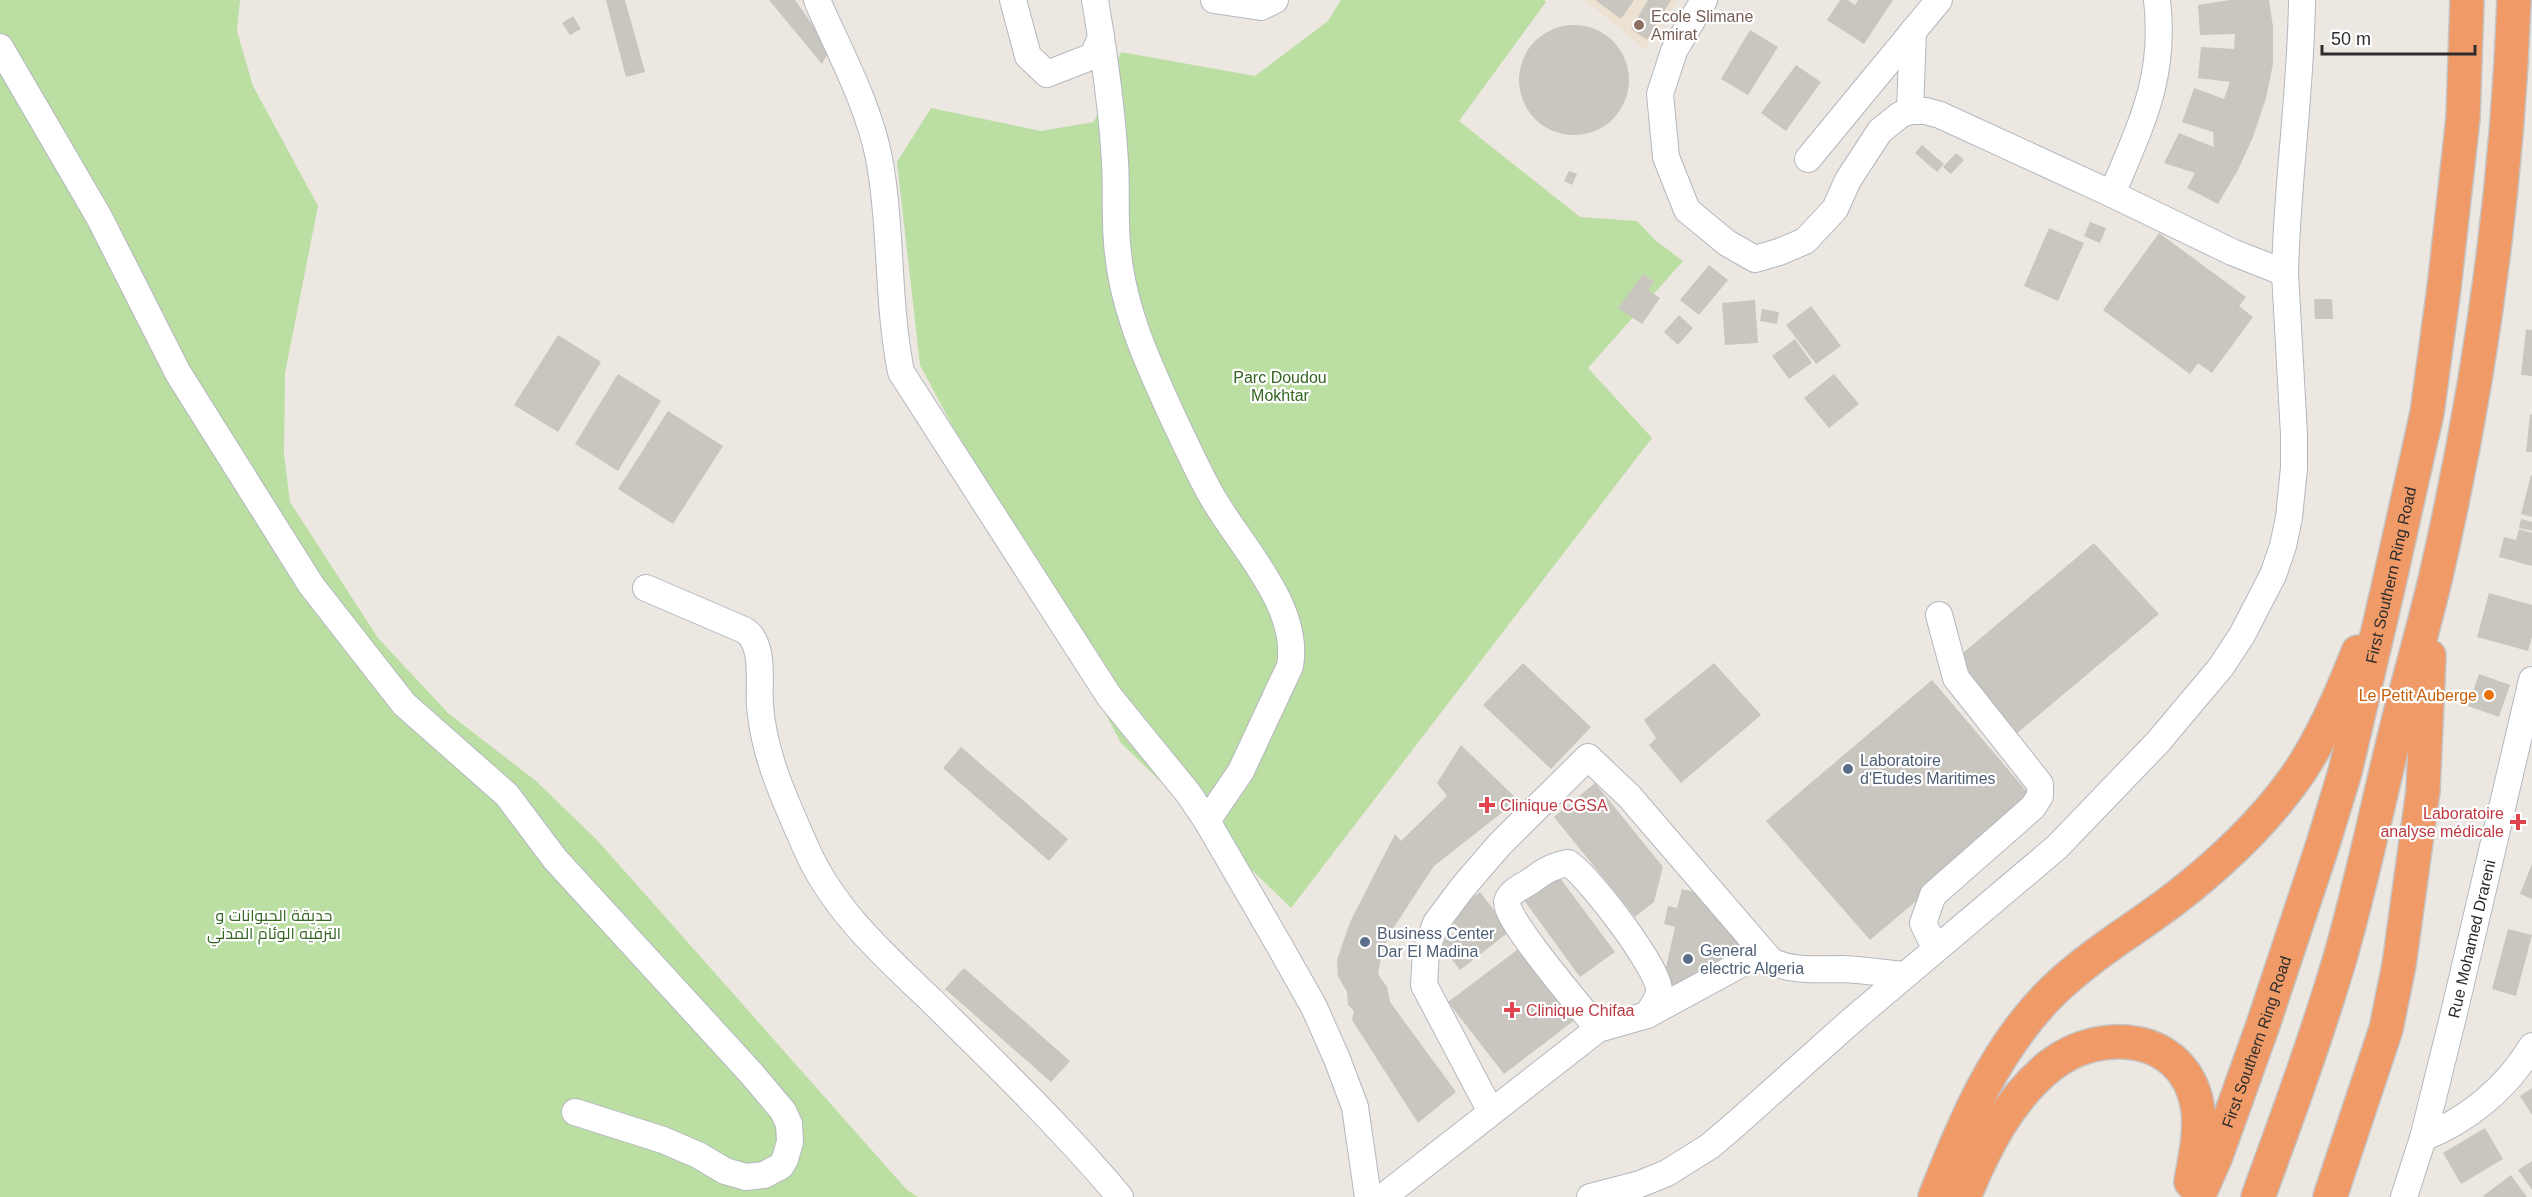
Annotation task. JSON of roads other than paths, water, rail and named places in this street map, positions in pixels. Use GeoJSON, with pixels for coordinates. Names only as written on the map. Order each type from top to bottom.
{"type":"FeatureCollection","features":[{"type":"Feature","properties":{"kind":"highway","name":"First Southern Ring Road"},"geometry":{"type":"LineString","coordinates":[[2198,1197],[2216,1156],[2263,1024],[2323,844],[2345,772],[2388,588],[2427,413],[2443,300],[2463,118],[2467,0]]}},
{"type":"Feature","properties":{"kind":"highway"},"geometry":{"type":"LineString","coordinates":[[2258,1197],[2325,1008],[2341,955],[2435,581],[2479,353],[2511,96],[2514,0]]}},
{"type":"Feature","properties":{"kind":"highway"},"geometry":{"type":"LineString","coordinates":[[2331,1197],[2386,1029],[2399,965],[2423,791],[2435,581]]}},
{"type":"Feature","properties":{"kind":"highway"},"geometry":{"type":"LineString","coordinates":[[1935,1197],[1958,1139],[1996,1064],[2009,1042],[2033,1013],[2070,977],[2210,869],[2244,838],[2291,784],[2333,710],[2388,588]]}},
{"type":"Feature","properties":{"kind":"highway"},"geometry":{"type":"LineString","coordinates":[[1964,1197],[2001,1121],[2036,1078],[2052,1064],[2069,1054],[2090,1046],[2112,1042],[2135,1042],[2159,1050],[2180,1066],[2188,1077],[2198,1106],[2199,1129],[2189,1197]]}},
{"type":"Feature","properties":{"kind":"street"},"geometry":{"type":"LineString","coordinates":[[817,0],[874,135],[885,203],[894,330],[902,372],[1109,696],[1188,793],[1207,821],[1314,1007],[1355,1107],[1368,1197]]}},
{"type":"Feature","properties":{"kind":"street"},"geometry":{"type":"LineString","coordinates":[[1013,0],[1028,56],[1047,74],[1093,57],[1101,36]]}},
{"type":"Feature","properties":{"kind":"street"},"geometry":{"type":"LineString","coordinates":[[1095,0],[1115,161],[1118,253],[1137,334],[1176,424],[1210,494],[1267,578],[1293,649],[1290,666],[1241,771],[1207,821]]}},
{"type":"Feature","properties":{"kind":"street"},"geometry":{"type":"LineString","coordinates":[[1214,0],[1261,7],[1275,0]]}},
{"type":"Feature","properties":{"kind":"street"},"geometry":{"type":"LineString","coordinates":[[1704,0],[1674,51],[1660,94],[1666,157],[1687,210],[1727,243],[1755,259],[1805,241],[1835,209],[1848,180],[1880,131],[1900,115],[1910,111],[1926,111],[1940,115],[2112,194],[2222,247],[2285,273]]}},
{"type":"Feature","properties":{"kind":"street"},"geometry":{"type":"LineString","coordinates":[[1808,159],[1940,0]]}},
{"type":"Feature","properties":{"kind":"street"},"geometry":{"type":"LineString","coordinates":[[2112,194],[2149,102],[2157,74],[2160,30],[2157,0]]}},
{"type":"Feature","properties":{"kind":"street"},"geometry":{"type":"LineString","coordinates":[[1590,1197],[1640,1184],[1667,1173],[1710,1146],[1935,948],[2057,847],[2122,780],[2221,667],[2260,602],[2283,546],[2292,495],[2293,392],[2285,273],[2286,223],[2299,90],[2302,0]]}},
{"type":"Feature","properties":{"kind":"street"},"geometry":{"type":"LineString","coordinates":[[1910,111],[1913,31]]}},
{"type":"Feature","properties":{"kind":"street"},"geometry":{"type":"LineString","coordinates":[[0,47],[99,217],[178,373],[311,585],[404,704],[507,795],[555,859],[751,1073],[783,1112],[789,1124],[790,1142],[786,1159],[781,1166],[764,1175],[746,1177],[724,1171],[698,1155],[663,1140],[575,1112]]}},
{"type":"Feature","properties":{"kind":"street"},"geometry":{"type":"LineString","coordinates":[[646,588],[753,636],[758,651],[760,709],[765,742],[793,818],[825,885],[845,912],[884,956],[1073,1144],[1120,1197]]}},
{"type":"Feature","properties":{"kind":"street"},"geometry":{"type":"LineString","coordinates":[[1935,948],[1923,923],[1933,895],[2033,807],[2040,796],[2040,784],[1956,678],[1940,615]]}},
{"type":"Feature","properties":{"kind":"street","name":"Rue Mohamed Drareni"},"geometry":{"type":"LineString","coordinates":[[2404,1197],[2423,1138],[2532,680]]}},
{"type":"Feature","properties":{"kind":"street"},"geometry":{"type":"LineString","coordinates":[[1491,1112],[1424,985],[1426,951],[1436,923],[1463,887],[1508,836],[1588,757],[1637,804],[1763,952],[1780,965],[1802,969],[1844,969],[1904,975]]}},
{"type":"Feature","properties":{"kind":"street"},"geometry":{"type":"LineString","coordinates":[[1598,1029],[1532,947],[1507,909],[1507,901],[1511,894],[1547,869],[1560,864],[1568,863],[1586,878],[1645,957],[1657,980],[1659,990],[1658,998],[1647,1015]]}},
{"type":"Feature","properties":{"kind":"street"},"geometry":{"type":"LineString","coordinates":[[1383,1197],[1598,1029],[1647,1015],[1763,952]]}},
{"type":"Feature","properties":{"kind":"street"},"geometry":{"type":"LineString","coordinates":[[2423,1138],[2452,1126],[2472,1112],[2509,1078],[2532,1046]]}},
{"type":"Feature","properties":{"kind":"street"},"geometry":{"type":"LineString","coordinates":[[2413,1197],[2416,1163]]}},
{"type":"Feature","properties":{"kind":"place","name":"Ecole Slimane Amirat"},"geometry":{"type":"Point","coordinates":[1639,25]}},
{"type":"Feature","properties":{"kind":"place","name":"Le Petit Auberge"},"geometry":{"type":"Point","coordinates":[2489,695]}},
{"type":"Feature","properties":{"kind":"place","name":"Laboratoire d'Etudes Maritimes"},"geometry":{"type":"Point","coordinates":[1848,769]}},
{"type":"Feature","properties":{"kind":"place","name":"Clinique CGSA"},"geometry":{"type":"Point","coordinates":[1487,805]}},
{"type":"Feature","properties":{"kind":"place","name":"Laboratoire analyse médicale"},"geometry":{"type":"Point","coordinates":[2518,822]}},
{"type":"Feature","properties":{"kind":"place","name":"Business Center Dar El Madina"},"geometry":{"type":"Point","coordinates":[1365,942]}},
{"type":"Feature","properties":{"kind":"place","name":"General electric Algeria"},"geometry":{"type":"Point","coordinates":[1688,959]}},
{"type":"Feature","properties":{"kind":"place","name":"Clinique Chifaa"},"geometry":{"type":"Point","coordinates":[1512,1010]}},
{"type":"Feature","properties":{"kind":"park label","name":"Parc Doudou Mokhtar"},"geometry":{"type":"Point","coordinates":[1280,386]}},
{"type":"Feature","properties":{"kind":"park label","name":"حديقة الحيوانات و الترفيه الوئام المدني"},"geometry":{"type":"Point","coordinates":[274,924]}}]}
